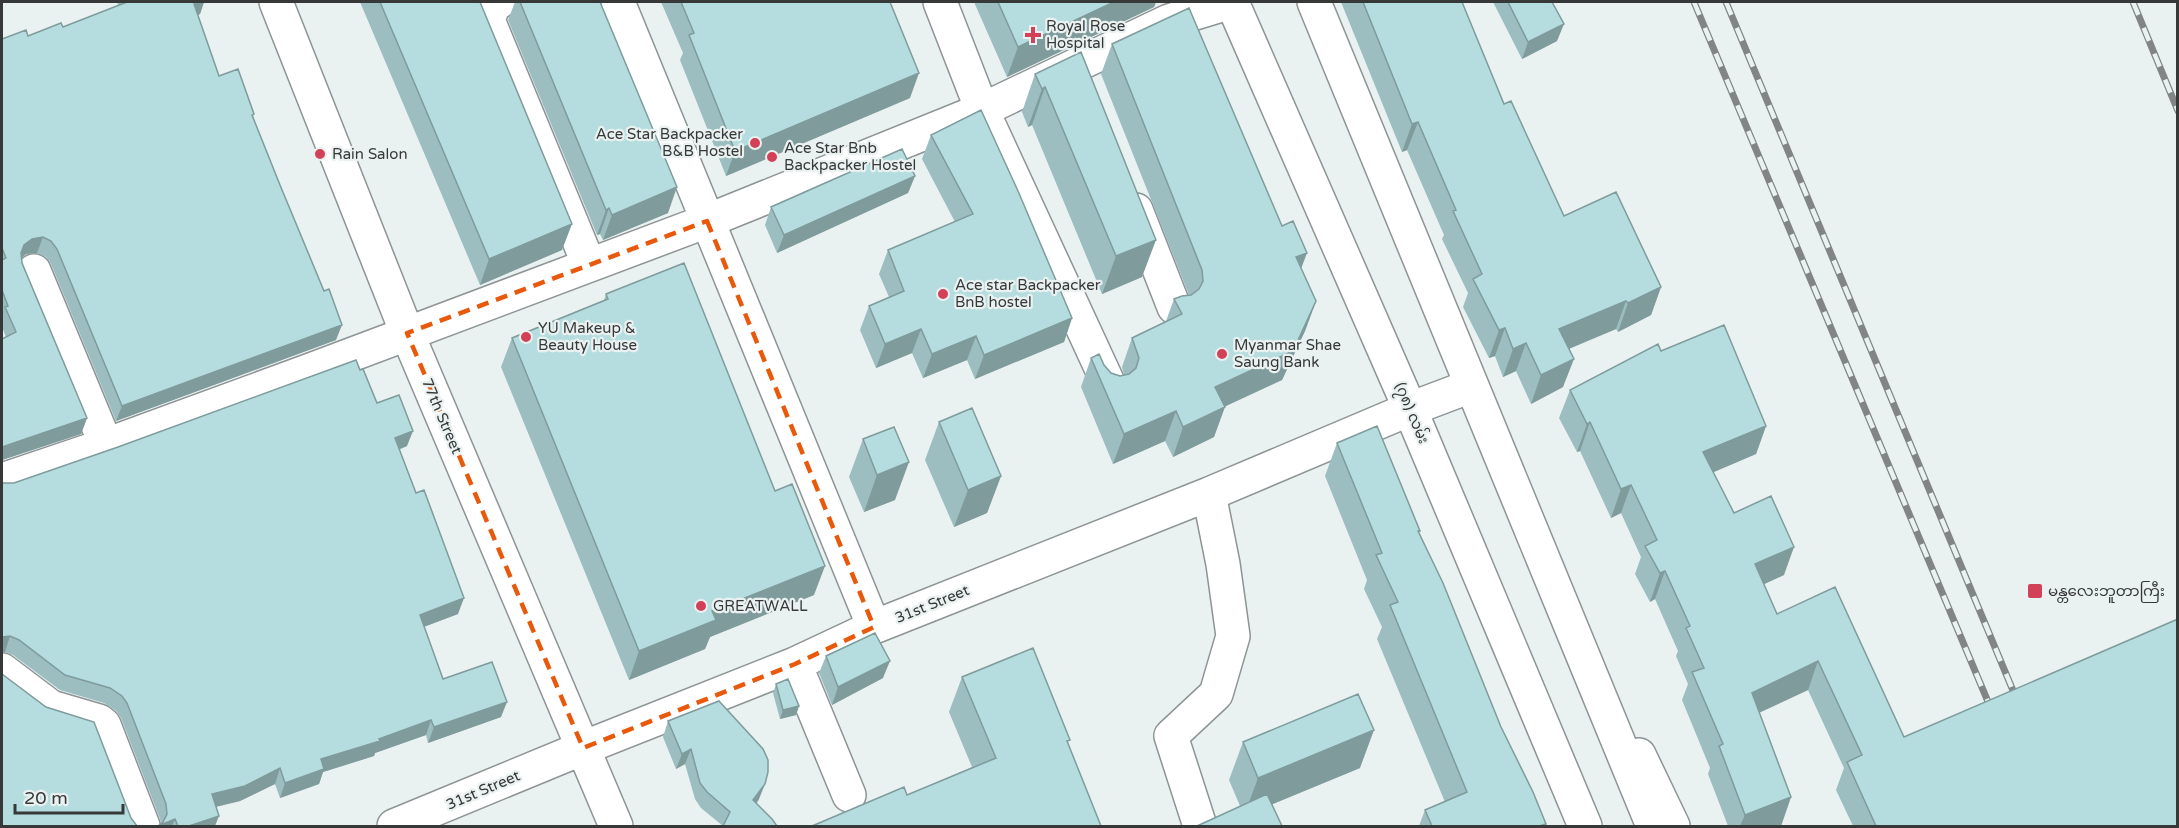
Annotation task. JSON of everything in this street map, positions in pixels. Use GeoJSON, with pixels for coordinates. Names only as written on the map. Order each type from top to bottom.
{"type":"FeatureCollection","features":[{"type":"Feature","properties":{"kind":"street","name":"77th Street"},"geometry":{"type":"LineString","coordinates":[[276,2],[407,333],[616,826]]}},
{"type":"Feature","properties":{"kind":"street"},"geometry":{"type":"LineString","coordinates":[[499,2],[494,4],[488,20],[589,265]]}},
{"type":"Feature","properties":{"kind":"street"},"geometry":{"type":"LineString","coordinates":[[618,2],[873,627]]}},
{"type":"Feature","properties":{"kind":"street"},"geometry":{"type":"LineString","coordinates":[[940,2],[982,110],[1110,387]]}},
{"type":"Feature","properties":{"kind":"street"},"geometry":{"type":"LineString","coordinates":[[2,480],[106,445],[706,221],[982,110],[1169,21],[1231,2]]}},
{"type":"Feature","properties":{"kind":"street","name":"(၇၈) လမ်း"},"geometry":{"type":"LineString","coordinates":[[1231,2],[1410,409],[1585,826]]}},
{"type":"Feature","properties":{"kind":"street"},"geometry":{"type":"LineString","coordinates":[[1314,2],[1653,826]]}},
{"type":"Feature","properties":{"kind":"street"},"geometry":{"type":"LineString","coordinates":[[1077,64],[1090,97]]}},
{"type":"Feature","properties":{"kind":"street"},"geometry":{"type":"LineString","coordinates":[[1126,186],[1174,307]]}},
{"type":"Feature","properties":{"kind":"street"},"geometry":{"type":"LineString","coordinates":[[34,271],[106,445]]}},
{"type":"Feature","properties":{"kind":"street","name":"31st Street"},"geometry":{"type":"LineString","coordinates":[[394,826],[795,664],[873,627],[1209,494],[1410,409],[1471,386]]}},
{"type":"Feature","properties":{"kind":"street"},"geometry":{"type":"LineString","coordinates":[[1200,826],[1171,736],[1216,694],[1233,636],[1223,564],[1209,494]]}},
{"type":"Feature","properties":{"kind":"street"},"geometry":{"type":"LineString","coordinates":[[795,664],[849,795]]}},
{"type":"Feature","properties":{"kind":"street"},"geometry":{"type":"LineString","coordinates":[[2,670],[51,707],[99,721],[104,725],[143,826]]}},
{"type":"Feature","properties":{"kind":"street"},"geometry":{"type":"LineString","coordinates":[[1604,707],[1628,731],[1673,826]]}},
{"type":"Feature","properties":{"kind":"highlighted area"},"geometry":{"type":"Polygon","coordinates":[[[707,221],[874,627],[795,664],[583,748],[407,333],[707,221]]]}},
{"type":"Feature","properties":{"kind":"building"},"geometry":{"type":"Polygon","coordinates":[[[127,2],[199,2],[194,4],[219,76],[238,69],[254,114],[252,115],[280,185],[324,291],[329,289],[342,325],[122,406],[57,249],[51,241],[43,237],[32,239],[24,245],[21,253],[22,263],[87,418],[2,447],[2,339],[16,332],[5,307],[8,306],[2,290],[2,260],[6,258],[2,248],[2,39],[26,30],[28,36],[61,23],[63,27],[127,2]]]}},
{"type":"Feature","properties":{"kind":"building"},"geometry":{"type":"Polygon","coordinates":[[[380,2],[480,2],[572,224],[489,259],[380,2]]]}},
{"type":"Feature","properties":{"kind":"building"},"geometry":{"type":"Polygon","coordinates":[[[520,2],[600,2],[677,187],[612,215],[609,208],[606,210],[520,2]]]}},
{"type":"Feature","properties":{"kind":"building"},"geometry":{"type":"Polygon","coordinates":[[[681,2],[890,2],[919,73],[735,151],[689,35],[694,33],[681,2]]]}},
{"type":"Feature","properties":{"kind":"building"},"geometry":{"type":"Polygon","coordinates":[[[998,2],[1114,2],[1018,47],[998,2]]]}},
{"type":"Feature","properties":{"kind":"building"},"geometry":{"type":"Polygon","coordinates":[[[1363,2],[1462,2],[1504,104],[1511,101],[1564,216],[1616,192],[1661,287],[1628,303],[1626,301],[1559,329],[1574,359],[1541,375],[1526,343],[1513,349],[1505,328],[1499,330],[1473,279],[1482,274],[1453,211],[1456,210],[1418,122],[1412,124],[1363,2]]]}},
{"type":"Feature","properties":{"kind":"building"},"geometry":{"type":"Polygon","coordinates":[[[1508,2],[1552,2],[1564,24],[1528,42],[1508,2]]]}},
{"type":"Feature","properties":{"kind":"building"},"geometry":{"type":"Polygon","coordinates":[[[1189,8],[1282,226],[1293,221],[1307,253],[1296,257],[1316,301],[1293,351],[1215,387],[1225,407],[1183,427],[1176,411],[1124,434],[1091,358],[1099,354],[1111,373],[1120,376],[1129,374],[1136,368],[1139,358],[1132,338],[1182,314],[1174,299],[1191,295],[1199,289],[1203,281],[1202,270],[1112,44],[1189,8]]]}},
{"type":"Feature","properties":{"kind":"building"},"geometry":{"type":"Polygon","coordinates":[[[1081,52],[1156,240],[1116,256],[1045,87],[1042,89],[1035,74],[1081,52]]]}},
{"type":"Feature","properties":{"kind":"building"},"geometry":{"type":"Polygon","coordinates":[[[981,110],[1072,318],[984,355],[976,336],[932,354],[921,329],[885,344],[869,306],[904,291],[888,250],[973,214],[931,135],[981,110]]]}},
{"type":"Feature","properties":{"kind":"building"},"geometry":{"type":"Polygon","coordinates":[[[902,149],[915,176],[784,235],[771,207],[902,149]]]}},
{"type":"Feature","properties":{"kind":"building"},"geometry":{"type":"Polygon","coordinates":[[[684,263],[775,491],[792,484],[825,566],[712,611],[716,620],[639,651],[512,338],[608,299],[606,294],[684,263]]]}},
{"type":"Feature","properties":{"kind":"building"},"geometry":{"type":"Polygon","coordinates":[[[1724,325],[1766,426],[1703,452],[1734,513],[1771,496],[1794,547],[1755,564],[1777,614],[1835,587],[1904,737],[2178,619],[2178,826],[1876,826],[1847,762],[1862,755],[1818,661],[1752,693],[1791,797],[1745,815],[1719,746],[1723,744],[1692,672],[1704,668],[1686,628],[1690,626],[1665,571],[1660,573],[1645,546],[1657,540],[1631,485],[1621,489],[1590,422],[1587,424],[1570,390],[1658,344],[1661,351],[1724,325]]]}},
{"type":"Feature","properties":{"kind":"building"},"geometry":{"type":"Polygon","coordinates":[[[356,360],[360,370],[363,369],[377,403],[399,395],[413,431],[395,438],[416,493],[424,490],[464,598],[420,615],[443,679],[492,662],[507,702],[434,727],[431,720],[379,739],[380,741],[321,759],[324,769],[285,783],[280,768],[245,786],[212,794],[219,816],[189,826],[178,826],[175,819],[158,826],[167,814],[166,804],[127,703],[122,696],[110,688],[65,675],[19,640],[10,636],[2,637],[2,482],[14,483],[356,360]]]}},
{"type":"Feature","properties":{"kind":"building"},"geometry":{"type":"Polygon","coordinates":[[[972,408],[1001,476],[968,490],[939,422],[972,408]]]}},
{"type":"Feature","properties":{"kind":"building"},"geometry":{"type":"Polygon","coordinates":[[[1377,426],[1420,531],[1418,531],[1443,583],[1501,727],[1546,824],[1539,826],[1432,826],[1425,810],[1467,792],[1390,605],[1398,602],[1376,555],[1382,553],[1337,443],[1377,426]]]}},
{"type":"Feature","properties":{"kind":"building"},"geometry":{"type":"Polygon","coordinates":[[[894,427],[909,462],[877,475],[863,439],[894,427]]]}},
{"type":"Feature","properties":{"kind":"building"},"geometry":{"type":"Polygon","coordinates":[[[875,633],[890,661],[838,687],[826,656],[875,633]]]}},
{"type":"Feature","properties":{"kind":"building"},"geometry":{"type":"Polygon","coordinates":[[[1033,648],[1101,826],[812,826],[904,787],[907,795],[996,758],[962,677],[1033,648]]]}},
{"type":"Feature","properties":{"kind":"building"},"geometry":{"type":"Polygon","coordinates":[[[2,674],[46,707],[94,722],[131,818],[137,826],[2,826],[2,674]]]}},
{"type":"Feature","properties":{"kind":"building"},"geometry":{"type":"Polygon","coordinates":[[[788,679],[799,706],[783,710],[776,684],[788,679]]]}},
{"type":"Feature","properties":{"kind":"building"},"geometry":{"type":"Polygon","coordinates":[[[1358,694],[1374,730],[1258,778],[1243,742],[1358,694]]]}},
{"type":"Feature","properties":{"kind":"building"},"geometry":{"type":"Polygon","coordinates":[[[719,701],[763,749],[768,760],[768,772],[765,784],[753,800],[777,826],[723,826],[730,812],[700,783],[691,749],[682,754],[668,721],[719,701]]]}},
{"type":"Feature","properties":{"kind":"building"},"geometry":{"type":"Polygon","coordinates":[[[1267,794],[1282,826],[1197,826],[1267,794]]]}},
{"type":"Feature","properties":{"kind":"railway"},"geometry":{"type":"LineString","coordinates":[[1694,2],[1994,716]]}},
{"type":"Feature","properties":{"kind":"railway"},"geometry":{"type":"LineString","coordinates":[[1726,2],[2019,705]]}},
{"type":"Feature","properties":{"kind":"railway"},"geometry":{"type":"LineString","coordinates":[[2133,2],[2178,111]]}},
{"type":"Feature","properties":{"kind":"place","name":"Royal Rose Hospital"},"geometry":{"type":"Point","coordinates":[1033,35]}},
{"type":"Feature","properties":{"kind":"place","name":"Ace Star Backpacker B&B Hostel"},"geometry":{"type":"Point","coordinates":[755,143]}},
{"type":"Feature","properties":{"kind":"place","name":"Rain Salon"},"geometry":{"type":"Point","coordinates":[320,154]}},
{"type":"Feature","properties":{"kind":"place","name":"Ace Star Bnb Backpacker Hostel"},"geometry":{"type":"Point","coordinates":[772,157]}},
{"type":"Feature","properties":{"kind":"place","name":"Ace star Backpacker BnB hostel"},"geometry":{"type":"Point","coordinates":[943,294]}},
{"type":"Feature","properties":{"kind":"place","name":"YU Makeup & Beauty House"},"geometry":{"type":"Point","coordinates":[526,337]}},
{"type":"Feature","properties":{"kind":"place","name":"Myanmar Shae Saung Bank"},"geometry":{"type":"Point","coordinates":[1222,354]}},
{"type":"Feature","properties":{"kind":"place","name":"မန္တလေးဘူတာကြီး"},"geometry":{"type":"Point","coordinates":[2035,591]}},
{"type":"Feature","properties":{"kind":"place","name":"GREATWALL"},"geometry":{"type":"Point","coordinates":[701,606]}}]}
